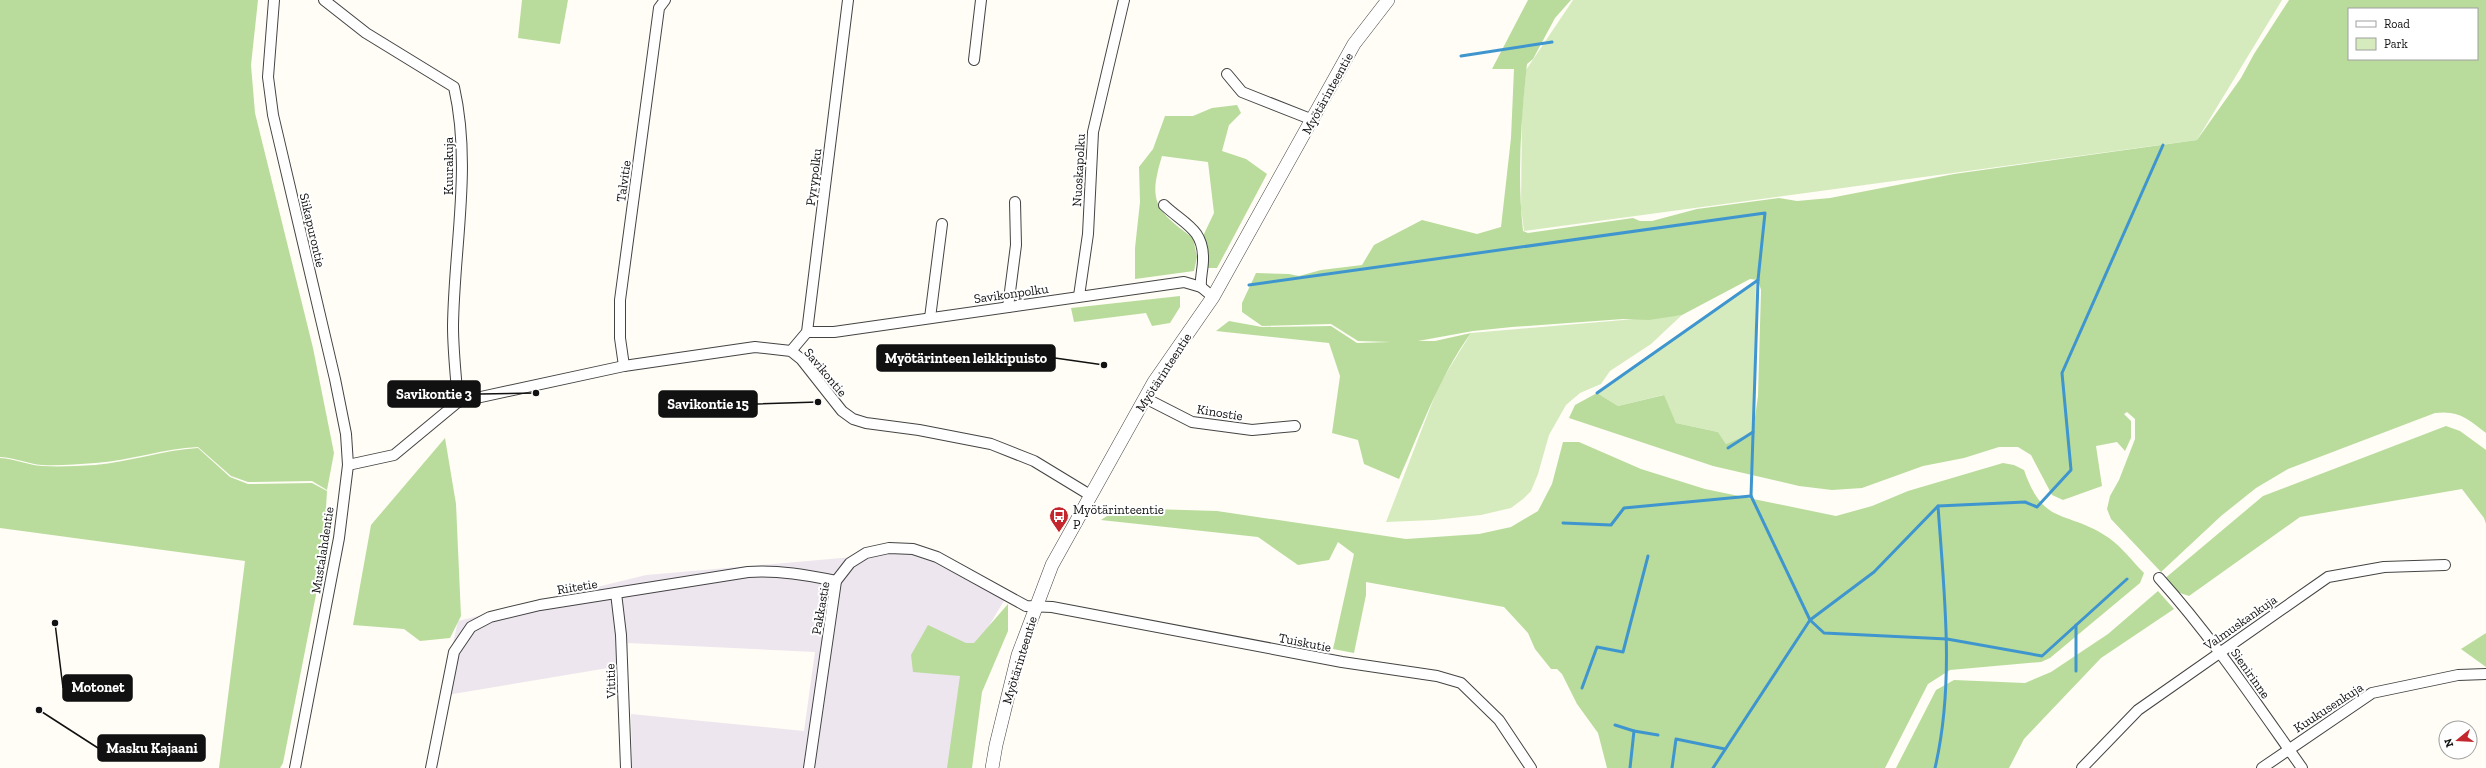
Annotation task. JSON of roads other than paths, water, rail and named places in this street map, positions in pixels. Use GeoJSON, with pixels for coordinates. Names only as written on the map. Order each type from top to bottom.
{"type":"FeatureCollection","features":[{"type":"Feature","properties":{"kind":"street","name":"Siikapurontie"},"geometry":{"type":"LineString","coordinates":[[274,0],[268,77],[273,115],[335,378],[346,434],[348,464]]}},
{"type":"Feature","properties":{"kind":"street","name":"Kuurakuja"},"geometry":{"type":"LineString","coordinates":[[324,0],[366,33],[454,87],[461,116],[462,154],[453,325],[458,402]]}},
{"type":"Feature","properties":{"kind":"street","name":"Talvitie"},"geometry":{"type":"LineString","coordinates":[[624,366],[620,338],[620,300],[659,8],[664,0]]}},
{"type":"Feature","properties":{"kind":"street","name":"Pyrypolku"},"geometry":{"type":"LineString","coordinates":[[807,332],[848,0]]}},
{"type":"Feature","properties":{"kind":"street"},"geometry":{"type":"LineString","coordinates":[[974,60],[981,0]]}},
{"type":"Feature","properties":{"kind":"street","name":"Nuoskapolku"},"geometry":{"type":"LineString","coordinates":[[1079,296],[1088,234],[1093,132],[1124,0]]}},
{"type":"Feature","properties":{"kind":"street","name":"Myötärinteentie"},"geometry":{"type":"LineString","coordinates":[[992,768],[1012,676],[1036,605],[1052,565],[1145,398],[1181,342],[1213,297],[1354,44],[1388,0]]}},
{"type":"Feature","properties":{"kind":"street"},"geometry":{"type":"LineString","coordinates":[[1227,74],[1242,92],[1312,120]]}},
{"type":"Feature","properties":{"kind":"street"},"geometry":{"type":"LineString","coordinates":[[1008,307],[1016,245],[1015,202]]}},
{"type":"Feature","properties":{"kind":"street"},"geometry":{"type":"LineString","coordinates":[[1164,206],[1199,233],[1202,242],[1203,260],[1201,287]]}},
{"type":"Feature","properties":{"kind":"street"},"geometry":{"type":"LineString","coordinates":[[930,318],[942,224]]}},
{"type":"Feature","properties":{"kind":"street","name":"Savikonpolku"},"geometry":{"type":"LineString","coordinates":[[807,332],[834,332],[1184,282],[1201,287],[1213,297]]}},
{"type":"Feature","properties":{"kind":"street"},"geometry":{"type":"LineString","coordinates":[[791,351],[807,332]]}},
{"type":"Feature","properties":{"kind":"street","name":"Savikontie"},"geometry":{"type":"LineString","coordinates":[[458,402],[624,366],[755,347],[791,351],[801,359],[842,411],[853,419],[866,423],[919,430],[991,444],[1034,461],[1090,495]]}},
{"type":"Feature","properties":{"kind":"street","name":"Kinostie"},"geometry":{"type":"LineString","coordinates":[[1145,398],[1192,422],[1252,430],[1295,426]]}},
{"type":"Feature","properties":{"kind":"street"},"geometry":{"type":"LineString","coordinates":[[348,464],[394,455],[458,402]]}},
{"type":"Feature","properties":{"kind":"street","name":"Mustalahdentie"},"geometry":{"type":"LineString","coordinates":[[295,768],[339,538],[348,464]]}},
{"type":"Feature","properties":{"kind":"street","name":"Pakkastie"},"geometry":{"type":"LineString","coordinates":[[809,768],[836,581],[850,563],[866,553],[889,548],[913,549],[936,557],[1026,606],[1036,605]]}},
{"type":"Feature","properties":{"kind":"street","name":"Valmuskankuja"},"geometry":{"type":"LineString","coordinates":[[2082,768],[2138,710],[2328,577],[2384,567],[2445,565]]}},
{"type":"Feature","properties":{"kind":"street","name":"Riitetie"},"geometry":{"type":"LineString","coordinates":[[431,768],[454,652],[471,627],[505,613],[694,579],[771,570],[798,573],[836,581]]}},
{"type":"Feature","properties":{"kind":"street","name":"Sienirinne"},"geometry":{"type":"LineString","coordinates":[[2159,578],[2220,652],[2302,768]]}},
{"type":"Feature","properties":{"kind":"street","name":"Vititie"},"geometry":{"type":"LineString","coordinates":[[616,593],[621,634],[626,768]]}},
{"type":"Feature","properties":{"kind":"street","name":"Tuiskutie"},"geometry":{"type":"LineString","coordinates":[[1036,605],[1342,662],[1437,676],[1461,683],[1499,720],[1531,768]]}},
{"type":"Feature","properties":{"kind":"street","name":"Kuukusenkuja"},"geometry":{"type":"LineString","coordinates":[[2262,768],[2372,693],[2458,675],[2486,674]]}},
{"type":"Feature","properties":{"kind":"waterway"},"geometry":{"type":"LineString","coordinates":[[1461,56],[1552,42]]}},
{"type":"Feature","properties":{"kind":"waterway"},"geometry":{"type":"LineString","coordinates":[[1713,768],[1810,620],[1874,572],[1938,506],[2025,502],[2037,507],[2071,470],[2062,373],[2163,145]]}},
{"type":"Feature","properties":{"kind":"waterway"},"geometry":{"type":"LineString","coordinates":[[1249,285],[1765,213],[1758,280]]}},
{"type":"Feature","properties":{"kind":"waterway"},"geometry":{"type":"LineString","coordinates":[[1597,393],[1758,280],[1751,496]]}},
{"type":"Feature","properties":{"kind":"waterway"},"geometry":{"type":"LineString","coordinates":[[1728,448],[1753,432]]}},
{"type":"Feature","properties":{"kind":"waterway"},"geometry":{"type":"LineString","coordinates":[[1563,523],[1611,525],[1624,508],[1751,496],[1810,620],[1824,633],[1947,639],[2042,656],[2127,579]]}},
{"type":"Feature","properties":{"kind":"waterway"},"geometry":{"type":"LineString","coordinates":[[1935,768],[1945,703],[1946,670],[1945,604],[1938,506]]}},
{"type":"Feature","properties":{"kind":"waterway"},"geometry":{"type":"LineString","coordinates":[[1582,688],[1597,647],[1623,652],[1648,556]]}},
{"type":"Feature","properties":{"kind":"waterway"},"geometry":{"type":"LineString","coordinates":[[2076,625],[2076,671]]}},
{"type":"Feature","properties":{"kind":"waterway"},"geometry":{"type":"LineString","coordinates":[[1615,725],[1634,731],[1630,768]]}},
{"type":"Feature","properties":{"kind":"waterway"},"geometry":{"type":"LineString","coordinates":[[1634,731],[1658,735]]}},
{"type":"Feature","properties":{"kind":"waterway"},"geometry":{"type":"LineString","coordinates":[[1672,768],[1676,739],[1725,749]]}},
{"type":"Feature","properties":{"kind":"place","name":"Myötärinteen leikkipuisto"},"geometry":{"type":"Point","coordinates":[1104,365]}},
{"type":"Feature","properties":{"kind":"place","name":"Savikontie 3"},"geometry":{"type":"Point","coordinates":[536,393]}},
{"type":"Feature","properties":{"kind":"place","name":"Savikontie 15"},"geometry":{"type":"Point","coordinates":[818,402]}},
{"type":"Feature","properties":{"kind":"place","name":"Myötärinteentie P"},"geometry":{"type":"Point","coordinates":[1059,533]}},
{"type":"Feature","properties":{"kind":"place","name":"Motonet"},"geometry":{"type":"Point","coordinates":[55,623]}},
{"type":"Feature","properties":{"kind":"place","name":"Masku Kajaani"},"geometry":{"type":"Point","coordinates":[39,710]}}]}
